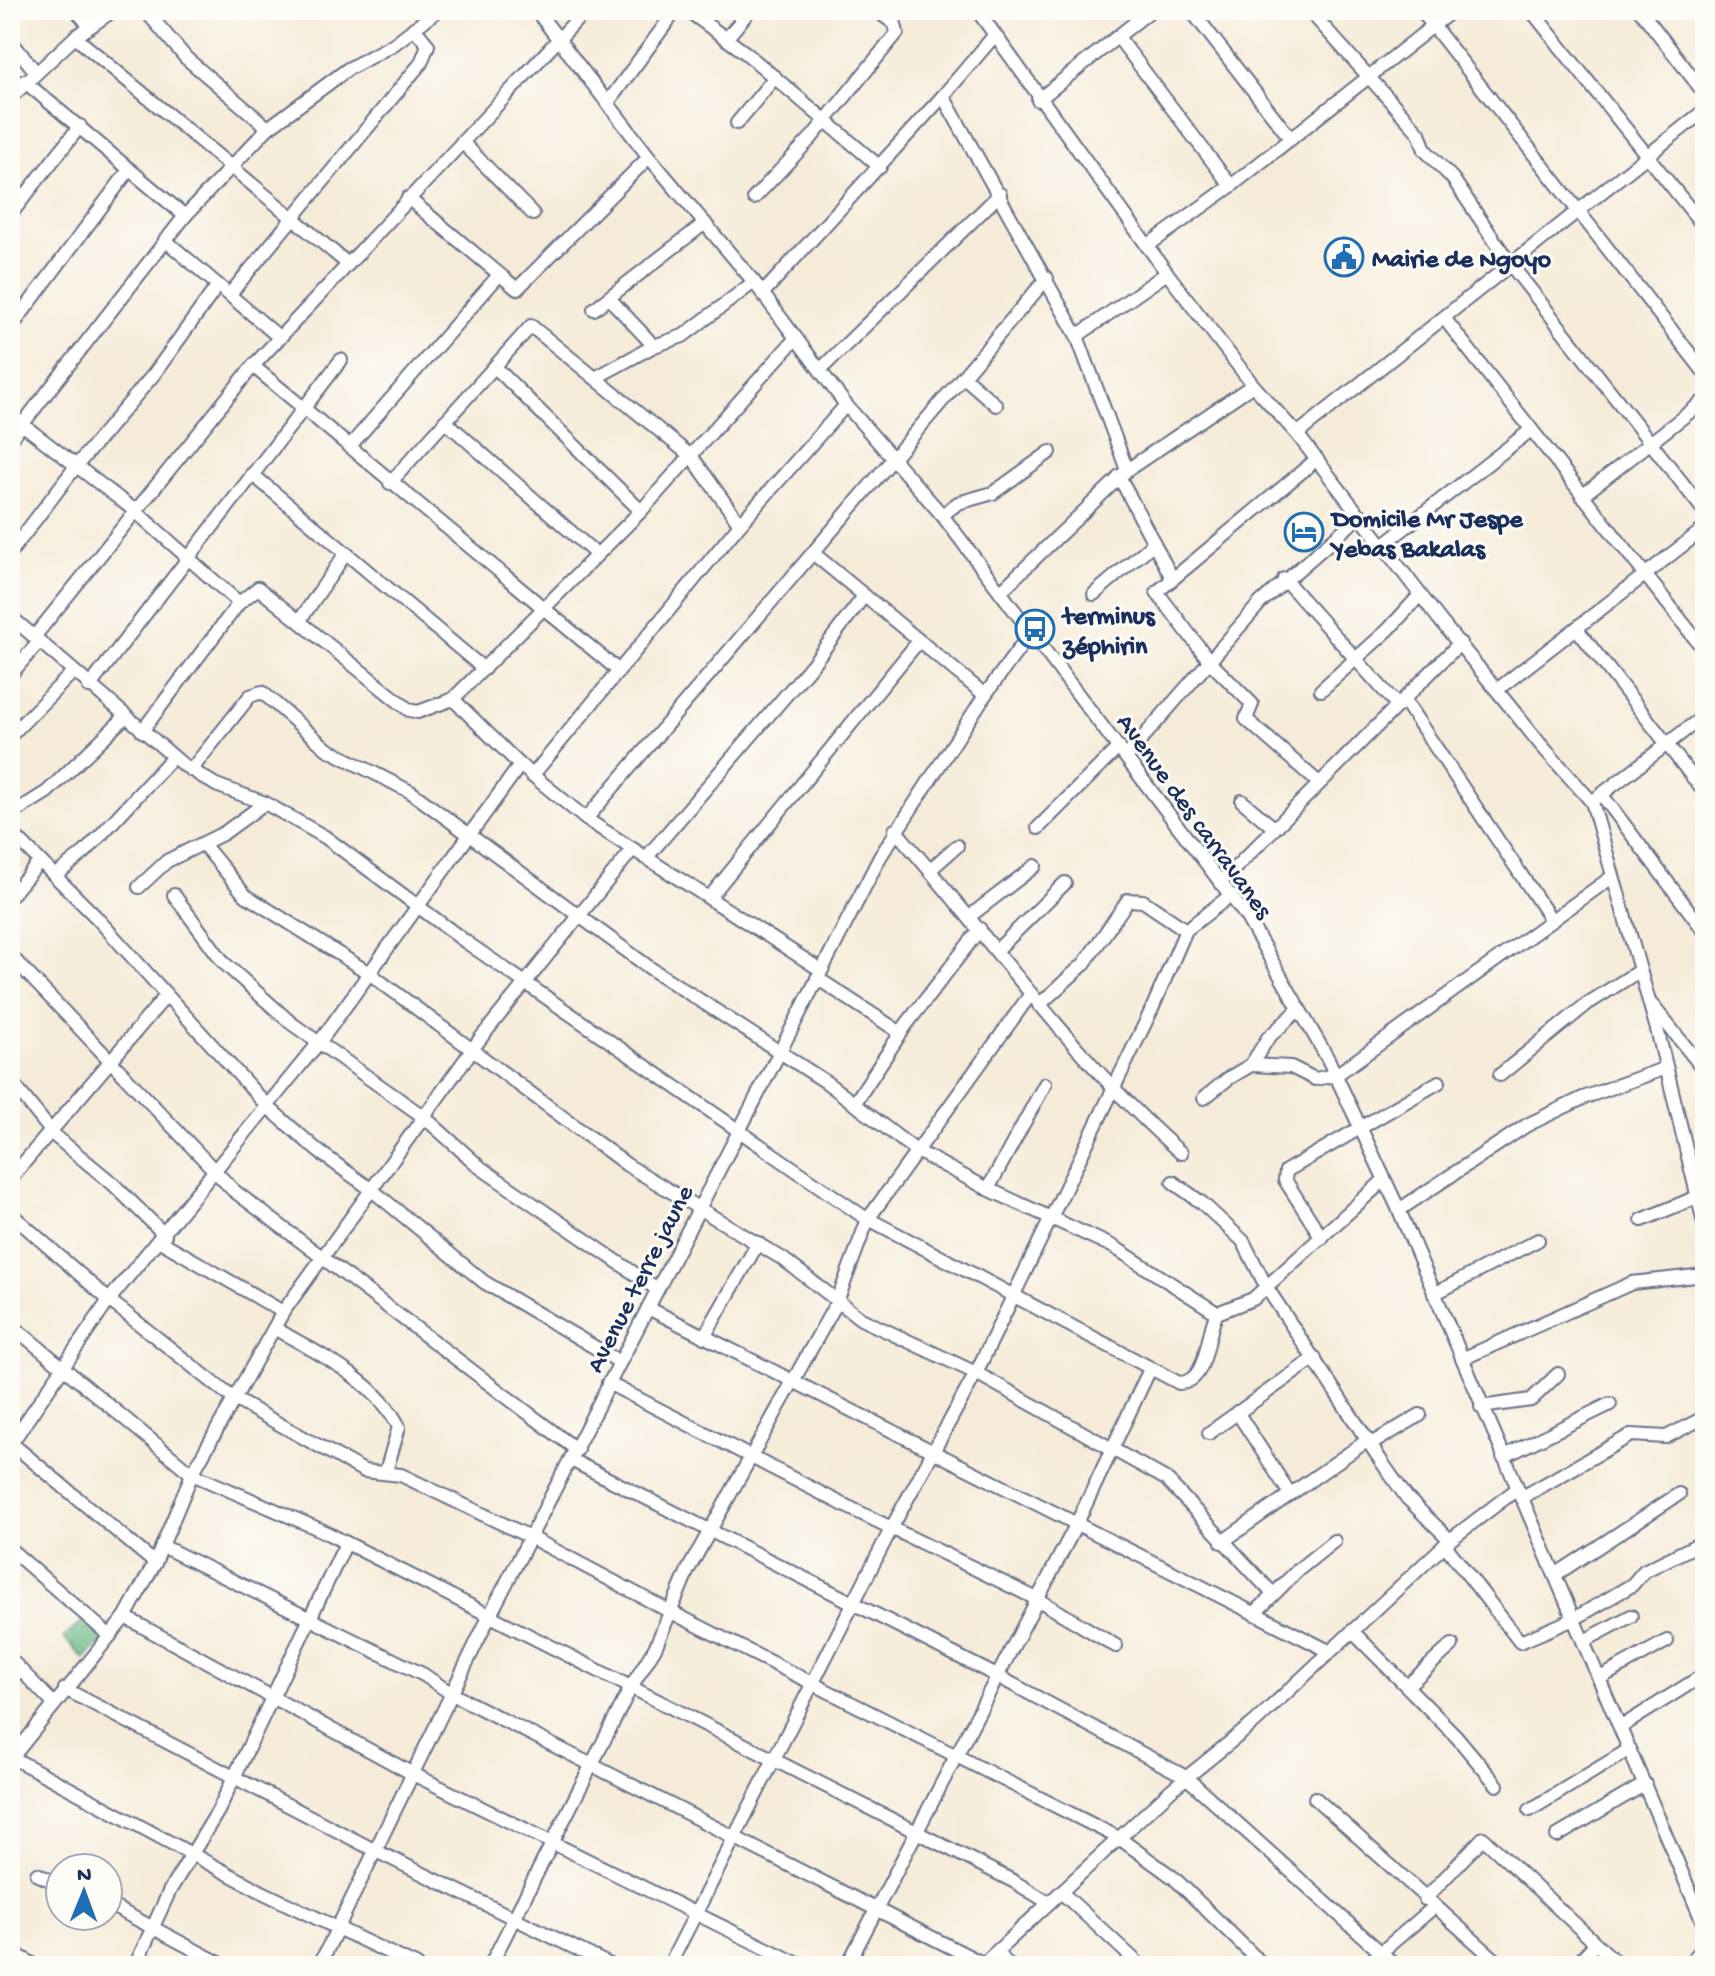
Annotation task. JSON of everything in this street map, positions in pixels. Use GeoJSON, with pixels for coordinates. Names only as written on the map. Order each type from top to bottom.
{"type":"FeatureCollection","features":[{"type":"Feature","properties":{"kind":"street"},"geometry":{"type":"LineString","coordinates":[[76,10],[90,26]]}},
{"type":"Feature","properties":{"kind":"street"},"geometry":{"type":"LineString","coordinates":[[10,98],[24,81],[75,37],[114,10]]}},
{"type":"Feature","properties":{"kind":"street"},"geometry":{"type":"LineString","coordinates":[[145,10],[186,58],[268,128]]}},
{"type":"Feature","properties":{"kind":"street"},"geometry":{"type":"LineString","coordinates":[[10,440],[165,240],[268,128],[348,69],[394,44],[438,10]]}},
{"type":"Feature","properties":{"kind":"street","name":"Avenue des carravanes"},"geometry":{"type":"LineString","coordinates":[[536,10],[609,101],[649,157],[763,293],[846,405],[942,515],[1246,916],[1336,1075],[1399,1210],[1705,1927]]}},
{"type":"Feature","properties":{"kind":"street"},"geometry":{"type":"LineString","coordinates":[[10,675],[134,510],[253,366],[505,95],[561,41],[586,10]]}},
{"type":"Feature","properties":{"kind":"street"},"geometry":{"type":"LineString","coordinates":[[609,101],[676,10]]}},
{"type":"Feature","properties":{"kind":"street"},"geometry":{"type":"LineString","coordinates":[[687,10],[775,77],[880,167]]}},
{"type":"Feature","properties":{"kind":"street"},"geometry":{"type":"LineString","coordinates":[[726,39],[750,10]]}},
{"type":"Feature","properties":{"kind":"street"},"geometry":{"type":"LineString","coordinates":[[754,198],[826,120],[897,33],[895,24],[876,10]]}},
{"type":"Feature","properties":{"kind":"street"},"geometry":{"type":"LineString","coordinates":[[977,10],[1038,100],[1253,385],[1297,434],[1420,595],[1541,745],[1597,798],[1705,932]]}},
{"type":"Feature","properties":{"kind":"street"},"geometry":{"type":"LineString","coordinates":[[1038,100],[1118,37],[1136,14],[1151,10]]}},
{"type":"Feature","properties":{"kind":"street"},"geometry":{"type":"LineString","coordinates":[[1191,10],[1291,139]]}},
{"type":"Feature","properties":{"kind":"street"},"geometry":{"type":"LineString","coordinates":[[1309,10],[1367,79],[1419,133],[1425,150],[1453,179],[1511,265],[1652,440],[1705,512]]}},
{"type":"Feature","properties":{"kind":"street"},"geometry":{"type":"LineString","coordinates":[[1421,10],[1705,373]]}},
{"type":"Feature","properties":{"kind":"street"},"geometry":{"type":"LineString","coordinates":[[1147,246],[1231,186],[1453,10]]}},
{"type":"Feature","properties":{"kind":"street"},"geometry":{"type":"LineString","coordinates":[[1531,10],[1705,228]]}},
{"type":"Feature","properties":{"kind":"street"},"geometry":{"type":"LineString","coordinates":[[1640,10],[1705,94]]}},
{"type":"Feature","properties":{"kind":"street"},"geometry":{"type":"LineString","coordinates":[[230,294],[424,57],[428,45],[414,28]]}},
{"type":"Feature","properties":{"kind":"street"},"geometry":{"type":"LineString","coordinates":[[763,293],[880,167],[994,36]]}},
{"type":"Feature","properties":{"kind":"street"},"geometry":{"type":"LineString","coordinates":[[75,37],[348,264]]}},
{"type":"Feature","properties":{"kind":"street"},"geometry":{"type":"LineString","coordinates":[[1118,37],[1231,186]]}},
{"type":"Feature","properties":{"kind":"street"},"geometry":{"type":"LineString","coordinates":[[10,40],[35,71]]}},
{"type":"Feature","properties":{"kind":"street"},"geometry":{"type":"LineString","coordinates":[[737,123],[775,77]]}},
{"type":"Feature","properties":{"kind":"street"},"geometry":{"type":"LineString","coordinates":[[24,81],[185,216]]}},
{"type":"Feature","properties":{"kind":"street"},"geometry":{"type":"LineString","coordinates":[[943,96],[1077,336],[1123,473],[1172,578]]}},
{"type":"Feature","properties":{"kind":"street"},"geometry":{"type":"LineString","coordinates":[[1297,434],[1705,110]]}},
{"type":"Feature","properties":{"kind":"street"},"geometry":{"type":"LineString","coordinates":[[10,215],[80,126]]}},
{"type":"Feature","properties":{"kind":"street"},"geometry":{"type":"LineString","coordinates":[[462,142],[533,214]]}},
{"type":"Feature","properties":{"kind":"street"},"geometry":{"type":"LineString","coordinates":[[408,198],[512,287],[521,288],[562,241],[649,157]]}},
{"type":"Feature","properties":{"kind":"street"},"geometry":{"type":"LineString","coordinates":[[10,329],[129,170]]}},
{"type":"Feature","properties":{"kind":"street"},"geometry":{"type":"LineString","coordinates":[[820,370],[1000,194]]}},
{"type":"Feature","properties":{"kind":"street"},"geometry":{"type":"LineString","coordinates":[[594,309],[705,223]]}},
{"type":"Feature","properties":{"kind":"street"},"geometry":{"type":"LineString","coordinates":[[165,240],[280,338]]}},
{"type":"Feature","properties":{"kind":"street"},"geometry":{"type":"LineString","coordinates":[[1077,336],[1167,273]]}},
{"type":"Feature","properties":{"kind":"street"},"geometry":{"type":"LineString","coordinates":[[349,447],[499,275]]}},
{"type":"Feature","properties":{"kind":"street"},"geometry":{"type":"LineString","coordinates":[[586,819],[892,459],[965,378],[1047,278]]}},
{"type":"Feature","properties":{"kind":"street"},"geometry":{"type":"LineString","coordinates":[[595,378],[654,346],[683,336],[754,282]]}},
{"type":"Feature","properties":{"kind":"street"},"geometry":{"type":"LineString","coordinates":[[10,553],[77,465],[154,374],[218,285]]}},
{"type":"Feature","properties":{"kind":"street"},"geometry":{"type":"LineString","coordinates":[[609,298],[654,346]]}},
{"type":"Feature","properties":{"kind":"street"},"geometry":{"type":"LineString","coordinates":[[1444,318],[1705,651]]}},
{"type":"Feature","properties":{"kind":"street"},"geometry":{"type":"LineString","coordinates":[[390,483],[495,367],[525,328],[531,326],[692,457],[740,524]]}},
{"type":"Feature","properties":{"kind":"street"},"geometry":{"type":"LineString","coordinates":[[142,731],[239,603],[251,590],[258,588],[409,710],[418,712],[453,699],[641,511],[796,338]]}},
{"type":"Feature","properties":{"kind":"street"},"geometry":{"type":"LineString","coordinates":[[89,687],[341,360]]}},
{"type":"Feature","properties":{"kind":"street"},"geometry":{"type":"LineString","coordinates":[[253,366],[619,671]]}},
{"type":"Feature","properties":{"kind":"street"},"geometry":{"type":"LineString","coordinates":[[495,367],[641,511]]}},
{"type":"Feature","properties":{"kind":"street"},"geometry":{"type":"LineString","coordinates":[[965,378],[996,405]]}},
{"type":"Feature","properties":{"kind":"street"},"geometry":{"type":"LineString","coordinates":[[1001,591],[1123,473],[1253,385]]}},
{"type":"Feature","properties":{"kind":"street"},"geometry":{"type":"LineString","coordinates":[[1582,496],[1705,400]]}},
{"type":"Feature","properties":{"kind":"street"},"geometry":{"type":"LineString","coordinates":[[532,776],[740,524],[846,405]]}},
{"type":"Feature","properties":{"kind":"street"},"geometry":{"type":"LineString","coordinates":[[10,415],[134,510],[239,603]]}},
{"type":"Feature","properties":{"kind":"street"},"geometry":{"type":"LineString","coordinates":[[445,421],[596,554]]}},
{"type":"Feature","properties":{"kind":"street"},"geometry":{"type":"LineString","coordinates":[[1384,544],[1531,430]]}},
{"type":"Feature","properties":{"kind":"street"},"geometry":{"type":"LineString","coordinates":[[942,515],[958,503],[993,493],[1050,452]]}},
{"type":"Feature","properties":{"kind":"street"},"geometry":{"type":"LineString","coordinates":[[1317,459],[1159,588],[1159,595],[1211,663],[1252,704],[1246,719],[1319,783]]}},
{"type":"Feature","properties":{"kind":"street"},"geometry":{"type":"LineString","coordinates":[[252,474],[484,669]]}},
{"type":"Feature","properties":{"kind":"street"},"geometry":{"type":"LineString","coordinates":[[1038,828],[1122,752],[1211,663],[1284,579],[1361,515]]}},
{"type":"Feature","properties":{"kind":"street"},"geometry":{"type":"LineString","coordinates":[[1498,689],[1705,528]]}},
{"type":"Feature","properties":{"kind":"street"},"geometry":{"type":"LineString","coordinates":[[1094,594],[1154,543]]}},
{"type":"Feature","properties":{"kind":"street"},"geometry":{"type":"LineString","coordinates":[[300,620],[346,553]]}},
{"type":"Feature","properties":{"kind":"street"},"geometry":{"type":"LineString","coordinates":[[814,554],[985,695]]}},
{"type":"Feature","properties":{"kind":"street"},"geometry":{"type":"LineString","coordinates":[[1284,579],[1355,660],[1401,703],[1552,921]]}},
{"type":"Feature","properties":{"kind":"street"},"geometry":{"type":"LineString","coordinates":[[1321,690],[1420,595]]}},
{"type":"Feature","properties":{"kind":"street"},"geometry":{"type":"LineString","coordinates":[[646,858],[802,676],[864,596]]}},
{"type":"Feature","properties":{"kind":"street"},"geometry":{"type":"LineString","coordinates":[[10,616],[72,673],[191,770],[216,785],[265,803],[336,845],[738,1131],[868,1219],[1179,1383],[1188,1382],[1206,1356],[1210,1326],[1217,1313]]}},
{"type":"Feature","properties":{"kind":"street"},"geometry":{"type":"LineString","coordinates":[[1577,629],[1705,793]]}},
{"type":"Feature","properties":{"kind":"street","name":"Avenue terre jaune"},"geometry":{"type":"LineString","coordinates":[[319,1966],[618,1361],[895,830],[985,695],[1032,631]]}},
{"type":"Feature","properties":{"kind":"street"},"geometry":{"type":"LineString","coordinates":[[709,898],[918,642]]}},
{"type":"Feature","properties":{"kind":"street"},"geometry":{"type":"LineString","coordinates":[[1221,882],[1460,643]]}},
{"type":"Feature","properties":{"kind":"street"},"geometry":{"type":"LineString","coordinates":[[10,736],[72,673]]}},
{"type":"Feature","properties":{"kind":"street"},"geometry":{"type":"LineString","coordinates":[[191,770],[250,696],[260,691],[327,749],[411,792],[714,1013],[780,1052],[915,1150],[988,1189],[1114,1247],[1217,1313],[1235,1309],[1267,1288],[1384,1180]]}},
{"type":"Feature","properties":{"kind":"street"},"geometry":{"type":"LineString","coordinates":[[453,699],[532,776],[586,819],[709,898],[901,1033]]}},
{"type":"Feature","properties":{"kind":"street"},"geometry":{"type":"LineString","coordinates":[[1597,798],[1705,715]]}},
{"type":"Feature","properties":{"kind":"street"},"geometry":{"type":"LineString","coordinates":[[10,815],[47,792],[125,717]]}},
{"type":"Feature","properties":{"kind":"street"},"geometry":{"type":"LineString","coordinates":[[55,876],[85,852],[173,757]]}},
{"type":"Feature","properties":{"kind":"street"},"geometry":{"type":"LineString","coordinates":[[155,1563],[10,1443],[109,1300],[216,1173],[321,1040],[520,765]]}},
{"type":"Feature","properties":{"kind":"street"},"geometry":{"type":"LineString","coordinates":[[1597,798],[1612,877],[1648,1000],[1705,1227]]}},
{"type":"Feature","properties":{"kind":"street"},"geometry":{"type":"LineString","coordinates":[[1242,801],[1274,828]]}},
{"type":"Feature","properties":{"kind":"street"},"geometry":{"type":"LineString","coordinates":[[139,887],[167,861],[203,844],[265,803]]}},
{"type":"Feature","properties":{"kind":"street"},"geometry":{"type":"LineString","coordinates":[[895,830],[970,916],[1035,1000],[1114,1088],[1181,1153]]}},
{"type":"Feature","properties":{"kind":"street"},"geometry":{"type":"LineString","coordinates":[[10,831],[268,1107],[318,1151],[372,1190],[484,1282],[618,1361]]}},
{"type":"Feature","properties":{"kind":"street"},"geometry":{"type":"LineString","coordinates":[[203,844],[245,895],[369,973],[669,1193],[701,1207],[758,1243],[861,1319],[976,1373],[1166,1479],[1273,1594]]}},
{"type":"Feature","properties":{"kind":"street"},"geometry":{"type":"LineString","coordinates":[[931,869],[957,846]]}},
{"type":"Feature","properties":{"kind":"street"},"geometry":{"type":"LineString","coordinates":[[417,1966],[193,1855],[11,1758],[125,1617],[155,1563],[192,1474],[283,1312],[472,1050],[633,849]]}},
{"type":"Feature","properties":{"kind":"street"},"geometry":{"type":"LineString","coordinates":[[10,897],[40,861]]}},
{"type":"Feature","properties":{"kind":"street"},"geometry":{"type":"LineString","coordinates":[[970,916],[1035,866]]}},
{"type":"Feature","properties":{"kind":"street"},"geometry":{"type":"LineString","coordinates":[[1251,1065],[1291,1067],[1315,1079],[1336,1075],[1612,877]]}},
{"type":"Feature","properties":{"kind":"street"},"geometry":{"type":"LineString","coordinates":[[997,950],[1065,883]]}},
{"type":"Feature","properties":{"kind":"street"},"geometry":{"type":"LineString","coordinates":[[174,895],[224,963],[291,1023],[312,1038],[321,1040],[424,1117],[481,1168],[657,1289]]}},
{"type":"Feature","properties":{"kind":"street"},"geometry":{"type":"LineString","coordinates":[[669,1966],[892,1527],[976,1373],[1114,1088],[1186,930],[1231,895]]}},
{"type":"Feature","properties":{"kind":"street"},"geometry":{"type":"LineString","coordinates":[[490,1966],[631,1687],[655,1648],[669,1611],[710,1530],[837,1302],[868,1219],[915,1150],[1035,1000],[1084,964],[1128,900],[1143,901],[1186,930]]}},
{"type":"Feature","properties":{"kind":"street"},"geometry":{"type":"LineString","coordinates":[[854,1104],[901,1033],[980,929]]}},
{"type":"Feature","properties":{"kind":"street"},"geometry":{"type":"LineString","coordinates":[[10,955],[233,1190],[324,1256],[574,1455],[852,1606],[997,1676],[1186,1777],[1396,1966]]}},
{"type":"Feature","properties":{"kind":"street"},"geometry":{"type":"LineString","coordinates":[[1500,1075],[1587,1004],[1639,971]]}},
{"type":"Feature","properties":{"kind":"street"},"geometry":{"type":"LineString","coordinates":[[10,1179],[165,997]]}},
{"type":"Feature","properties":{"kind":"street"},"geometry":{"type":"LineString","coordinates":[[1648,1000],[1704,1066]]}},
{"type":"Feature","properties":{"kind":"street"},"geometry":{"type":"LineString","coordinates":[[1204,1098],[1251,1065],[1268,1038],[1298,1010]]}},
{"type":"Feature","properties":{"kind":"street"},"geometry":{"type":"LineString","coordinates":[[1399,1210],[1527,1125],[1583,1098],[1666,1068]]}},
{"type":"Feature","properties":{"kind":"street"},"geometry":{"type":"LineString","coordinates":[[10,1080],[62,1143],[112,1183],[162,1238],[283,1312]]}},
{"type":"Feature","properties":{"kind":"street"},"geometry":{"type":"LineString","coordinates":[[1322,1238],[1285,1180],[1286,1171],[1439,1082]]}},
{"type":"Feature","properties":{"kind":"street"},"geometry":{"type":"LineString","coordinates":[[988,1189],[1045,1084]]}},
{"type":"Feature","properties":{"kind":"street"},"geometry":{"type":"LineString","coordinates":[[1173,1182],[1231,1227],[1253,1255],[1267,1288],[1407,1498],[1447,1543],[1515,1639],[1525,1641],[1574,1619],[1632,1585],[1644,1571],[1705,1541]]}},
{"type":"Feature","properties":{"kind":"street"},"geometry":{"type":"LineString","coordinates":[[1642,1220],[1697,1197]]}},
{"type":"Feature","properties":{"kind":"street"},"geometry":{"type":"LineString","coordinates":[[10,1213],[109,1300],[234,1399],[364,1471],[375,1475],[386,1471],[530,1537],[669,1611],[956,1753],[1119,1838],[1174,1878],[1264,1966]]}},
{"type":"Feature","properties":{"kind":"street"},"geometry":{"type":"LineString","coordinates":[[1434,1294],[1538,1240]]}},
{"type":"Feature","properties":{"kind":"street"},"geometry":{"type":"LineString","coordinates":[[704,1337],[758,1243]]}},
{"type":"Feature","properties":{"kind":"street"},"geometry":{"type":"LineString","coordinates":[[1462,1359],[1632,1283],[1705,1275]]}},
{"type":"Feature","properties":{"kind":"street"},"geometry":{"type":"LineString","coordinates":[[648,1308],[1329,1651]]}},
{"type":"Feature","properties":{"kind":"street"},"geometry":{"type":"LineString","coordinates":[[10,1324],[192,1474],[346,1543],[775,1759],[1013,1881],[1049,1903]]}},
{"type":"Feature","properties":{"kind":"street"},"geometry":{"type":"LineString","coordinates":[[274,1328],[357,1382],[390,1412],[399,1427],[386,1471]]}},
{"type":"Feature","properties":{"kind":"street"},"geometry":{"type":"LineString","coordinates":[[1209,1433],[1315,1358]]}},
{"type":"Feature","properties":{"kind":"street"},"geometry":{"type":"LineString","coordinates":[[847,1966],[1076,1525],[1150,1369]]}},
{"type":"Feature","properties":{"kind":"street"},"geometry":{"type":"LineString","coordinates":[[215,1387],[249,1374]]}},
{"type":"Feature","properties":{"kind":"street"},"geometry":{"type":"LineString","coordinates":[[1481,1407],[1531,1400],[1558,1374]]}},
{"type":"Feature","properties":{"kind":"street"},"geometry":{"type":"LineString","coordinates":[[608,1383],[1037,1599],[1116,1646]]}},
{"type":"Feature","properties":{"kind":"street"},"geometry":{"type":"LineString","coordinates":[[1503,1457],[1610,1404]]}},
{"type":"Feature","properties":{"kind":"street"},"geometry":{"type":"LineString","coordinates":[[1237,1412],[1290,1494]]}},
{"type":"Feature","properties":{"kind":"street"},"geometry":{"type":"LineString","coordinates":[[1222,1542],[1369,1442],[1420,1415]]}},
{"type":"Feature","properties":{"kind":"street"},"geometry":{"type":"LineString","coordinates":[[162,1546],[424,1675],[452,1694],[877,1907],[983,1965],[1186,1777],[1255,1722],[1447,1543],[1519,1494],[1631,1435],[1666,1437],[1705,1417]]}},
{"type":"Feature","properties":{"kind":"street"},"geometry":{"type":"LineString","coordinates":[[1555,1575],[1679,1494]]}},
{"type":"Feature","properties":{"kind":"street"},"geometry":{"type":"LineString","coordinates":[[1254,1614],[1334,1541]]}},
{"type":"Feature","properties":{"kind":"street"},"geometry":{"type":"LineString","coordinates":[[135,1966],[152,1926],[234,1776],[346,1543]]}},
{"type":"Feature","properties":{"kind":"street"},"geometry":{"type":"LineString","coordinates":[[10,1549],[110,1636]]}},
{"type":"Feature","properties":{"kind":"street"},"geometry":{"type":"LineString","coordinates":[[1584,1641],[1631,1616]]}},
{"type":"Feature","properties":{"kind":"street"},"geometry":{"type":"LineString","coordinates":[[125,1617],[413,1774],[802,1966]]}},
{"type":"Feature","properties":{"kind":"street"},"geometry":{"type":"LineString","coordinates":[[1352,1631],[1497,1785]]}},
{"type":"Feature","properties":{"kind":"street"},"geometry":{"type":"LineString","coordinates":[[1600,1678],[1667,1641]]}},
{"type":"Feature","properties":{"kind":"street"},"geometry":{"type":"LineString","coordinates":[[1407,1686],[1452,1645]]}},
{"type":"Feature","properties":{"kind":"street"},"geometry":{"type":"LineString","coordinates":[[10,1659],[53,1703]]}},
{"type":"Feature","properties":{"kind":"street"},"geometry":{"type":"LineString","coordinates":[[1621,1727],[1705,1674]]}},
{"type":"Feature","properties":{"kind":"street"},"geometry":{"type":"LineString","coordinates":[[65,1689],[376,1851],[612,1966]]}},
{"type":"Feature","properties":{"kind":"street"},"geometry":{"type":"LineString","coordinates":[[1530,1810],[1630,1749]]}},
{"type":"Feature","properties":{"kind":"street"},"geometry":{"type":"LineString","coordinates":[[1557,1836],[1645,1784]]}},
{"type":"Feature","properties":{"kind":"street"},"geometry":{"type":"LineString","coordinates":[[1315,1798],[1502,1966]]}},
{"type":"Feature","properties":{"kind":"street"},"geometry":{"type":"LineString","coordinates":[[1365,1966],[1429,1903],[1483,1838],[1620,1966]]}},
{"type":"Feature","properties":{"kind":"street"},"geometry":{"type":"LineString","coordinates":[[37,1874],[44,1877]]}},
{"type":"Feature","properties":{"kind":"street"},"geometry":{"type":"LineString","coordinates":[[1061,1892],[1127,1961],[1141,1966]]}},
{"type":"Feature","properties":{"kind":"street"},"geometry":{"type":"LineString","coordinates":[[124,1912],[225,1966]]}},
{"type":"Feature","properties":{"kind":"street"},"geometry":{"type":"LineString","coordinates":[[1575,1966],[1595,1944]]}},
{"type":"Feature","properties":{"kind":"street"},"geometry":{"type":"LineString","coordinates":[[1687,1966],[1705,1946]]}},
{"type":"Feature","properties":{"kind":"street"},"geometry":{"type":"LineString","coordinates":[[10,1951],[36,1966]]}},
{"type":"Feature","properties":{"kind":"street"},"geometry":{"type":"LineString","coordinates":[[996,1953],[1010,1966]]}},
{"type":"Feature","properties":{"kind":"green space"},"geometry":{"type":"Polygon","coordinates":[[[86,1618],[105,1639],[84,1659],[64,1638],[86,1618]]]}},
{"type":"Feature","properties":{"kind":"place","name":"Mairie de Ngoyo"},"geometry":{"type":"Point","coordinates":[1344,257]}},
{"type":"Feature","properties":{"kind":"place","name":"Domicile Mr Jespe Yebas Bakalas"},"geometry":{"type":"Point","coordinates":[1304,532]}},
{"type":"Feature","properties":{"kind":"place","name":"terminus zéphirin"},"geometry":{"type":"Point","coordinates":[1035,629]}}]}
